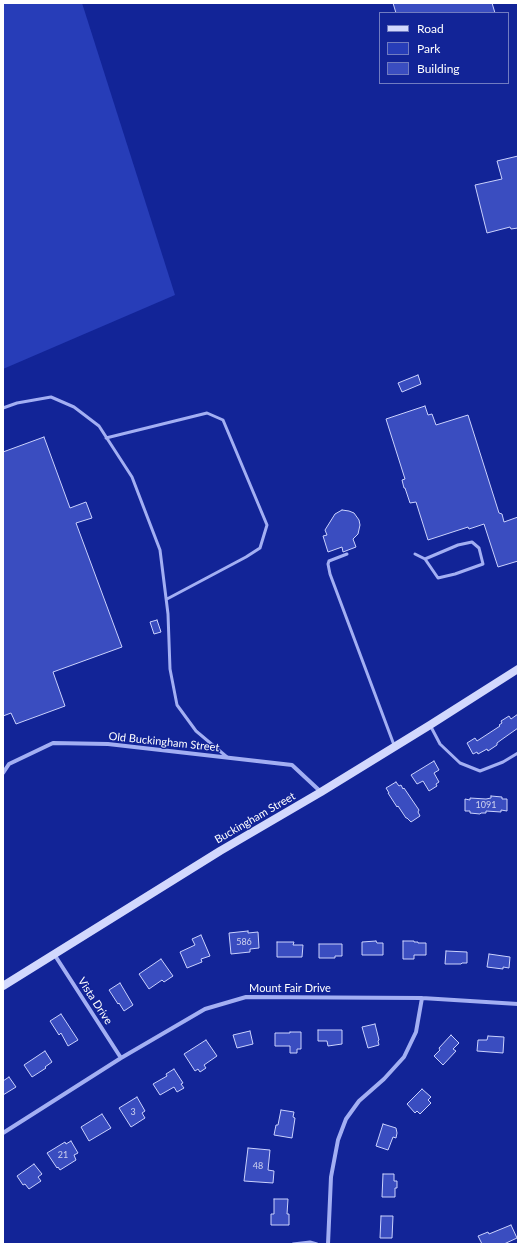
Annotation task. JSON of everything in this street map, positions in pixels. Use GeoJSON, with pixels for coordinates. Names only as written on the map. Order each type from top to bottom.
{"type":"FeatureCollection","features":[{"type":"Feature","properties":{"kind":"main road","name":"Buckingham Street"},"geometry":{"type":"LineString","coordinates":[[3,986],[220,851],[321,792],[430,725],[518,669]]}},
{"type":"Feature","properties":{"kind":"street","name":"Old Buckingham Street"},"geometry":{"type":"LineString","coordinates":[[3,773],[9,764],[53,743],[108,744],[292,765],[321,792]]}},
{"type":"Feature","properties":{"kind":"street","name":"Vista Drive"},"geometry":{"type":"LineString","coordinates":[[54,954],[120,1058]]}},
{"type":"Feature","properties":{"kind":"street","name":"Mount Fair Drive"},"geometry":{"type":"LineString","coordinates":[[3,1133],[120,1058],[205,1009],[246,997],[422,998],[518,1004]]}},
{"type":"Feature","properties":{"kind":"street"},"geometry":{"type":"LineString","coordinates":[[328,1244],[331,1177],[338,1140],[346,1119],[359,1101],[384,1079],[404,1057],[416,1032],[422,998]]}},
{"type":"Feature","properties":{"kind":"lane"},"geometry":{"type":"LineString","coordinates":[[3,408],[17,403],[51,397],[74,406],[99,426],[132,477],[160,550],[167,600],[170,668],[177,705],[196,731],[227,758]]}},
{"type":"Feature","properties":{"kind":"lane"},"geometry":{"type":"LineString","coordinates":[[106,438],[207,413],[223,420],[267,525],[260,548],[167,600]]}},
{"type":"Feature","properties":{"kind":"lane"},"geometry":{"type":"LineString","coordinates":[[415,554],[425,559],[438,578],[456,574],[483,564],[480,548],[472,542],[425,559]]}},
{"type":"Feature","properties":{"kind":"lane"},"geometry":{"type":"LineString","coordinates":[[347,554],[329,561],[328,564],[330,574],[381,708],[394,747]]}},
{"type":"Feature","properties":{"kind":"lane"},"geometry":{"type":"LineString","coordinates":[[430,725],[440,744],[460,763],[480,771],[518,754]]}},
{"type":"Feature","properties":{"kind":"lane"},"geometry":{"type":"LineString","coordinates":[[293,1244],[310,1242],[317,1244]]}},
{"type":"Feature","properties":{"kind":"green space"},"geometry":{"type":"Polygon","coordinates":[[[3,3],[82,3],[175,295],[3,369],[3,3]]]}},
{"type":"Feature","properties":{"kind":"building"},"geometry":{"type":"Polygon","coordinates":[[[393,3],[492,3],[495,12],[396,12],[393,3]]]}},
{"type":"Feature","properties":{"kind":"building"},"geometry":{"type":"Polygon","coordinates":[[[518,156],[518,228],[511,229],[510,227],[487,233],[475,185],[502,179],[497,161],[518,156]]]}},
{"type":"Feature","properties":{"kind":"building"},"geometry":{"type":"Polygon","coordinates":[[[418,375],[421,384],[402,392],[398,383],[418,375]]]}},
{"type":"Feature","properties":{"kind":"building"},"geometry":{"type":"Polygon","coordinates":[[[425,406],[428,415],[432,414],[436,425],[468,415],[499,513],[502,514],[504,522],[518,517],[518,561],[498,567],[484,524],[469,529],[468,527],[428,540],[416,502],[410,503],[404,488],[402,480],[405,479],[386,419],[425,406]]]}},
{"type":"Feature","properties":{"kind":"building"},"geometry":{"type":"Polygon","coordinates":[[[44,437],[70,508],[86,502],[92,518],[76,523],[122,647],[53,672],[65,706],[16,724],[11,713],[3,716],[3,452],[44,437]]]}},
{"type":"Feature","properties":{"kind":"building"},"geometry":{"type":"Polygon","coordinates":[[[342,510],[354,513],[359,520],[360,525],[358,534],[353,539],[356,547],[343,552],[342,547],[328,552],[323,536],[327,535],[325,530],[335,514],[342,510]]]}},
{"type":"Feature","properties":{"kind":"building"},"geometry":{"type":"Polygon","coordinates":[[[157,620],[161,632],[154,634],[150,622],[157,620]]]}},
{"type":"Feature","properties":{"kind":"building"},"geometry":{"type":"Polygon","coordinates":[[[518,714],[518,728],[488,751],[487,749],[478,754],[477,752],[473,754],[467,743],[475,738],[477,741],[500,726],[499,725],[502,723],[501,721],[509,716],[511,719],[518,714]]]}},
{"type":"Feature","properties":{"kind":"building"},"geometry":{"type":"Polygon","coordinates":[[[434,761],[439,770],[434,773],[439,782],[436,784],[437,786],[429,791],[423,781],[417,784],[411,775],[434,761]]]}},
{"type":"Feature","properties":{"kind":"building"},"geometry":{"type":"Polygon","coordinates":[[[396,782],[399,786],[401,785],[403,789],[404,788],[419,810],[418,812],[420,816],[411,822],[406,818],[398,806],[397,807],[386,788],[396,782]]]}},
{"type":"Feature","properties":{"kind":"building"},"geometry":{"type":"Polygon","coordinates":[[[491,796],[507,799],[507,811],[486,811],[486,813],[480,814],[465,811],[465,799],[486,799],[491,798],[491,796]]]}},
{"type":"Feature","properties":{"kind":"building"},"geometry":{"type":"Polygon","coordinates":[[[248,931],[248,933],[258,932],[259,948],[250,949],[250,952],[231,954],[229,933],[248,931]]]}},
{"type":"Feature","properties":{"kind":"building"},"geometry":{"type":"Polygon","coordinates":[[[201,935],[210,956],[201,959],[202,962],[187,968],[180,952],[195,945],[192,939],[201,935]]]}},
{"type":"Feature","properties":{"kind":"building"},"geometry":{"type":"Polygon","coordinates":[[[376,941],[377,943],[383,943],[383,955],[362,955],[362,942],[376,941]]]}},
{"type":"Feature","properties":{"kind":"building"},"geometry":{"type":"Polygon","coordinates":[[[403,941],[426,943],[426,955],[414,955],[414,959],[403,959],[403,941]]]}},
{"type":"Feature","properties":{"kind":"building"},"geometry":{"type":"Polygon","coordinates":[[[277,942],[294,942],[293,945],[303,945],[302,957],[277,957],[277,942]]]}},
{"type":"Feature","properties":{"kind":"building"},"geometry":{"type":"Polygon","coordinates":[[[319,944],[342,944],[342,956],[335,956],[335,958],[319,958],[319,944]]]}},
{"type":"Feature","properties":{"kind":"building"},"geometry":{"type":"Polygon","coordinates":[[[446,951],[467,952],[467,963],[445,964],[446,951]]]}},
{"type":"Feature","properties":{"kind":"building"},"geometry":{"type":"Polygon","coordinates":[[[489,954],[510,957],[509,968],[503,967],[503,969],[487,967],[489,954]]]}},
{"type":"Feature","properties":{"kind":"building"},"geometry":{"type":"Polygon","coordinates":[[[161,959],[173,976],[164,982],[162,980],[149,989],[139,974],[161,959]]]}},
{"type":"Feature","properties":{"kind":"building"},"geometry":{"type":"Polygon","coordinates":[[[120,983],[133,1005],[124,1011],[109,990],[120,983]]]}},
{"type":"Feature","properties":{"kind":"building"},"geometry":{"type":"Polygon","coordinates":[[[61,1014],[78,1040],[68,1046],[61,1033],[59,1035],[50,1021],[61,1014]]]}},
{"type":"Feature","properties":{"kind":"building"},"geometry":{"type":"Polygon","coordinates":[[[375,1024],[379,1045],[368,1048],[362,1027],[375,1024]]]}},
{"type":"Feature","properties":{"kind":"building"},"geometry":{"type":"Polygon","coordinates":[[[318,1030],[342,1030],[342,1044],[328,1046],[327,1041],[318,1041],[318,1030]]]}},
{"type":"Feature","properties":{"kind":"building"},"geometry":{"type":"Polygon","coordinates":[[[250,1031],[253,1044],[237,1048],[233,1035],[250,1031]]]}},
{"type":"Feature","properties":{"kind":"building"},"geometry":{"type":"Polygon","coordinates":[[[301,1032],[301,1049],[297,1049],[297,1053],[290,1053],[290,1046],[275,1046],[275,1033],[301,1032]]]}},
{"type":"Feature","properties":{"kind":"building"},"geometry":{"type":"Polygon","coordinates":[[[451,1035],[459,1043],[453,1049],[456,1051],[443,1065],[434,1056],[451,1035]]]}},
{"type":"Feature","properties":{"kind":"building"},"geometry":{"type":"Polygon","coordinates":[[[488,1036],[504,1037],[503,1053],[477,1051],[478,1040],[487,1040],[488,1036]]]}},
{"type":"Feature","properties":{"kind":"building"},"geometry":{"type":"Polygon","coordinates":[[[206,1040],[217,1056],[204,1065],[206,1068],[200,1072],[198,1069],[195,1071],[184,1054],[206,1040]]]}},
{"type":"Feature","properties":{"kind":"building"},"geometry":{"type":"Polygon","coordinates":[[[45,1051],[52,1062],[32,1077],[24,1065],[45,1051]]]}},
{"type":"Feature","properties":{"kind":"building"},"geometry":{"type":"Polygon","coordinates":[[[174,1069],[183,1083],[181,1084],[184,1088],[177,1092],[174,1087],[160,1095],[153,1084],[167,1076],[166,1074],[174,1069]]]}},
{"type":"Feature","properties":{"kind":"building"},"geometry":{"type":"Polygon","coordinates":[[[9,1077],[16,1087],[3,1095],[3,1081],[9,1077]]]}},
{"type":"Feature","properties":{"kind":"building"},"geometry":{"type":"Polygon","coordinates":[[[422,1089],[431,1097],[428,1100],[431,1103],[420,1114],[417,1111],[415,1113],[407,1104],[422,1089]]]}},
{"type":"Feature","properties":{"kind":"building"},"geometry":{"type":"Polygon","coordinates":[[[137,1097],[145,1111],[142,1113],[145,1118],[131,1127],[119,1108],[137,1097]]]}},
{"type":"Feature","properties":{"kind":"building"},"geometry":{"type":"Polygon","coordinates":[[[281,1110],[294,1112],[293,1117],[295,1118],[292,1138],[274,1135],[281,1110]]]}},
{"type":"Feature","properties":{"kind":"building"},"geometry":{"type":"Polygon","coordinates":[[[102,1114],[111,1128],[89,1141],[81,1127],[102,1114]]]}},
{"type":"Feature","properties":{"kind":"building"},"geometry":{"type":"Polygon","coordinates":[[[383,1124],[396,1128],[397,1133],[396,1138],[393,1137],[388,1150],[376,1146],[383,1124]]]}},
{"type":"Feature","properties":{"kind":"building"},"geometry":{"type":"Polygon","coordinates":[[[71,1141],[78,1153],[74,1155],[76,1160],[60,1170],[47,1153],[65,1142],[66,1144],[71,1141]]]}},
{"type":"Feature","properties":{"kind":"building"},"geometry":{"type":"Polygon","coordinates":[[[248,1148],[270,1150],[268,1170],[274,1171],[273,1183],[244,1181],[248,1148]]]}},
{"type":"Feature","properties":{"kind":"building"},"geometry":{"type":"Polygon","coordinates":[[[34,1164],[42,1174],[38,1177],[41,1181],[29,1189],[25,1184],[23,1185],[17,1176],[34,1164]]]}},
{"type":"Feature","properties":{"kind":"building"},"geometry":{"type":"Polygon","coordinates":[[[383,1174],[394,1174],[394,1181],[397,1181],[395,1197],[382,1197],[383,1174]]]}},
{"type":"Feature","properties":{"kind":"building"},"geometry":{"type":"Polygon","coordinates":[[[274,1199],[288,1199],[287,1214],[289,1214],[289,1225],[271,1225],[271,1214],[274,1214],[274,1199]]]}},
{"type":"Feature","properties":{"kind":"building"},"geometry":{"type":"Polygon","coordinates":[[[381,1216],[393,1216],[392,1238],[380,1238],[381,1216]]]}},
{"type":"Feature","properties":{"kind":"building"},"geometry":{"type":"Polygon","coordinates":[[[511,1225],[517,1238],[504,1244],[482,1244],[478,1236],[488,1232],[489,1234],[511,1225]]]}}]}
